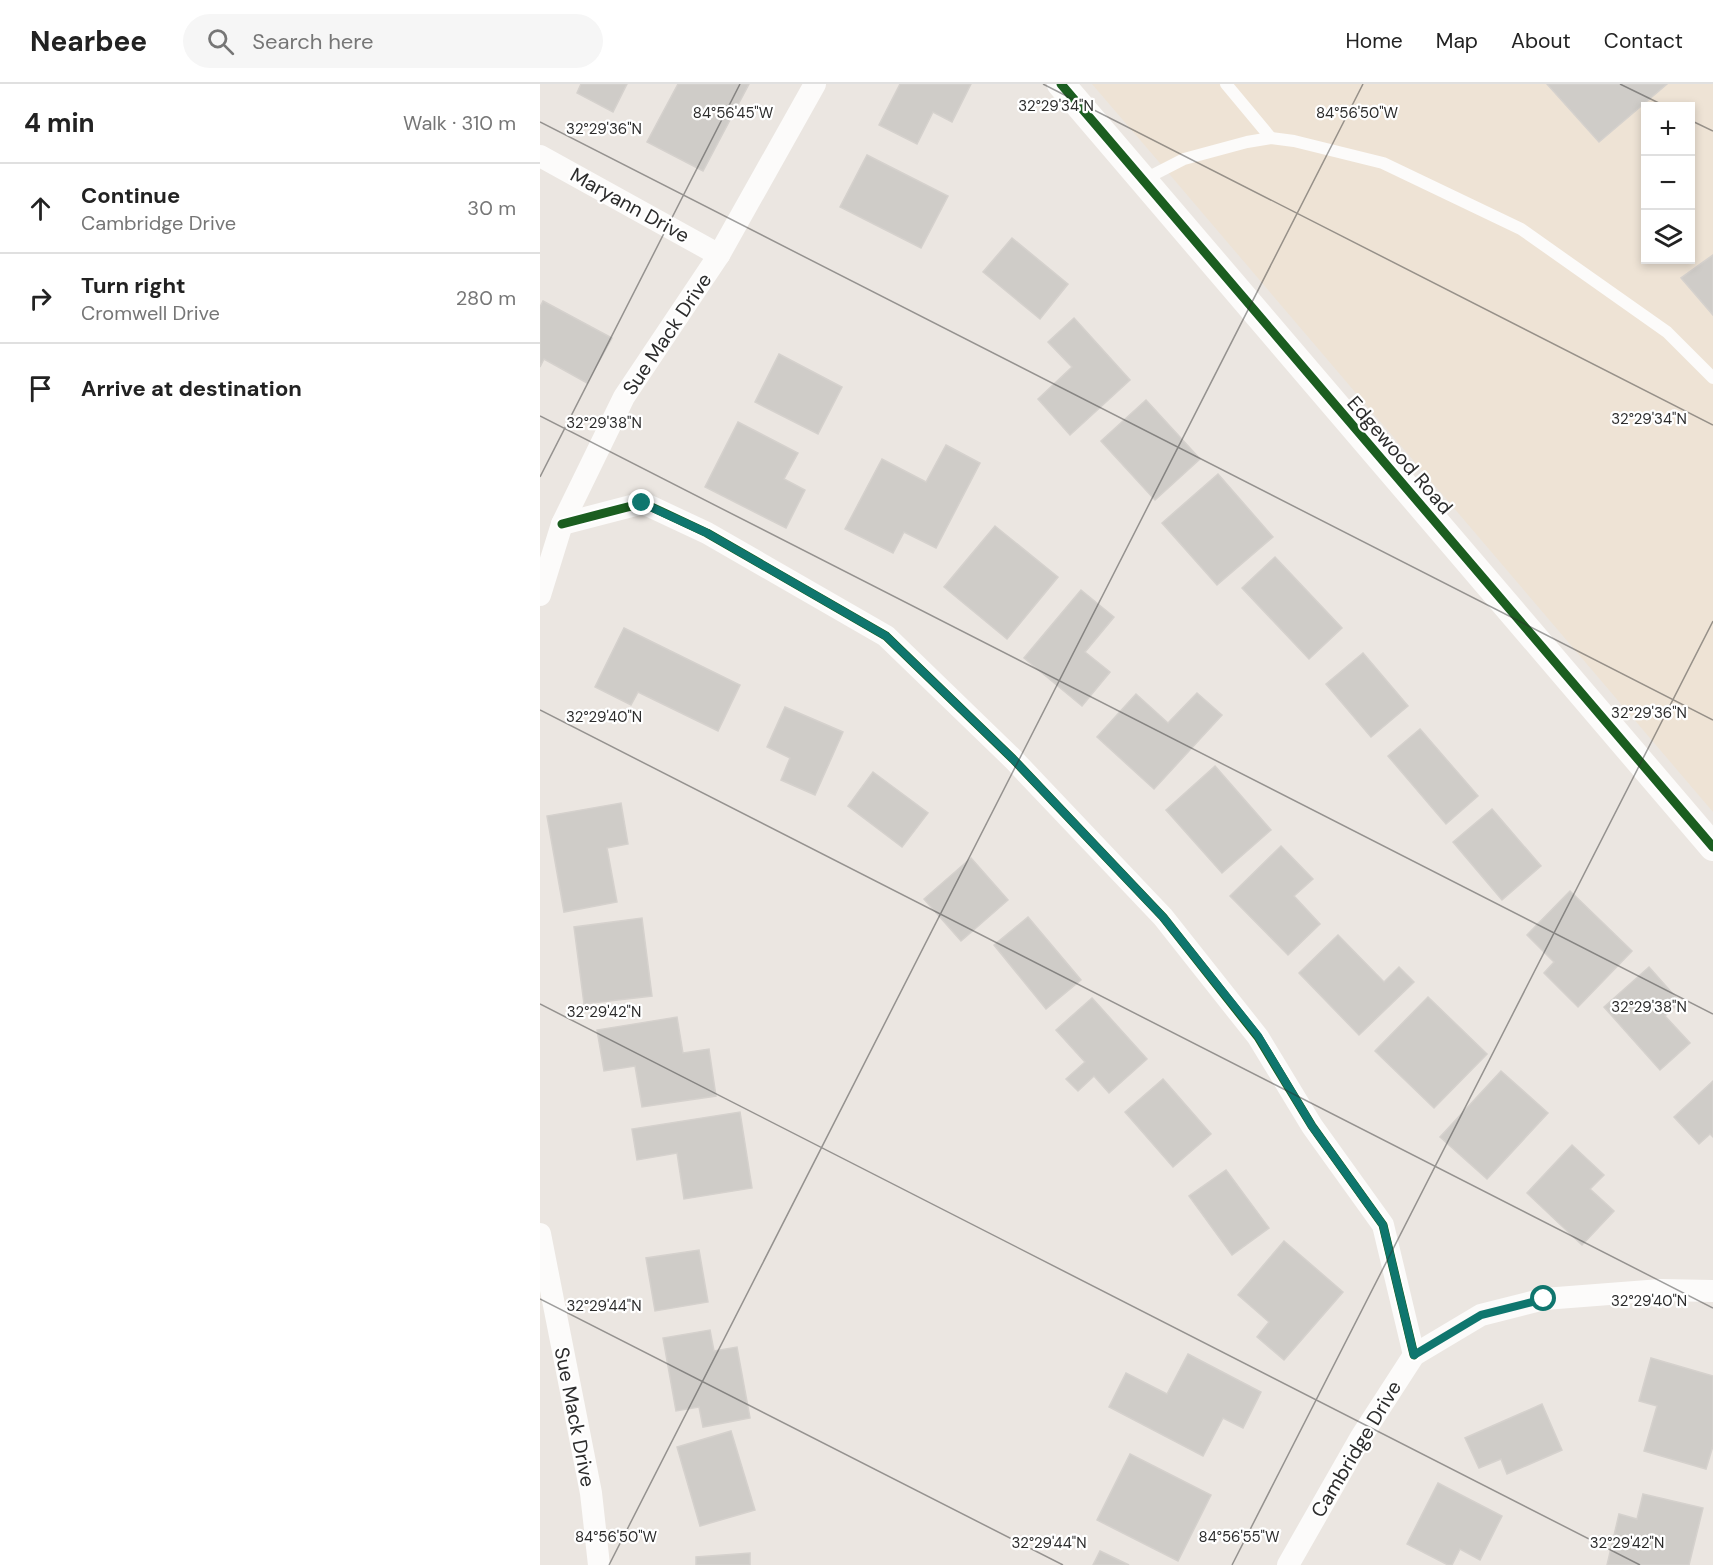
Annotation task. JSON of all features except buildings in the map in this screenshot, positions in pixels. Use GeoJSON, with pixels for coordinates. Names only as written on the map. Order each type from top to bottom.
{"type":"FeatureCollection","features":[{"type":"Feature","properties":{"kind":"street","name":"Sue Mack Drive"},"geometry":{"type":"LineString","coordinates":[[540,595],[562,524],[624,397],[719,255],[815,84]]}},
{"type":"Feature","properties":{"kind":"street","name":"Edgewood Road"},"geometry":{"type":"LineString","coordinates":[[1061,84],[1713,847]]}},
{"type":"Feature","properties":{"kind":"street","name":"Maryann Drive"},"geometry":{"type":"LineString","coordinates":[[540,156],[719,255]]}},
{"type":"Feature","properties":{"kind":"street"},"geometry":{"type":"LineString","coordinates":[[562,524],[642,503],[707,533],[886,636],[1013,759],[1163,917],[1258,1036],[1312,1126],[1383,1225],[1414,1355]]}},
{"type":"Feature","properties":{"kind":"street","name":"Sue Mack Drive"},"geometry":{"type":"LineString","coordinates":[[540,1234],[591,1493],[599,1565]]}},
{"type":"Feature","properties":{"kind":"street","name":"Cambridge Drive"},"geometry":{"type":"LineString","coordinates":[[1288,1565],[1361,1437],[1414,1355],[1481,1315],[1544,1299],[1661,1290],[1713,1291]]}},
{"type":"Feature","properties":{"kind":"lane"},"geometry":{"type":"LineString","coordinates":[[1226,84],[1271,138]]}},
{"type":"Feature","properties":{"kind":"lane"},"geometry":{"type":"LineString","coordinates":[[1142,180],[1184,159],[1271,138],[1294,141],[1383,163],[1521,229],[1666,332],[1713,378]]}},
{"type":"Feature","properties":{"kind":"shaded area"},"geometry":{"type":"Polygon","coordinates":[[[1092,84],[1713,84],[1713,812],[1092,84]]]}},
{"type":"Feature","properties":{"kind":"cycle path"},"geometry":{"type":"LineString","coordinates":[[1061,84],[1713,847]]}},
{"type":"Feature","properties":{"kind":"cycle path"},"geometry":{"type":"LineString","coordinates":[[562,524],[643,503],[707,533],[886,636],[1013,759],[1163,917],[1258,1037],[1312,1126],[1383,1225],[1414,1355]]}},
{"type":"Feature","properties":{"kind":"route"},"geometry":{"type":"LineString","coordinates":[[642,503],[707,533],[886,636],[1013,759],[1163,917],[1258,1036],[1312,1126],[1383,1225],[1414,1355],[1481,1315],[1544,1299]]}}]}
